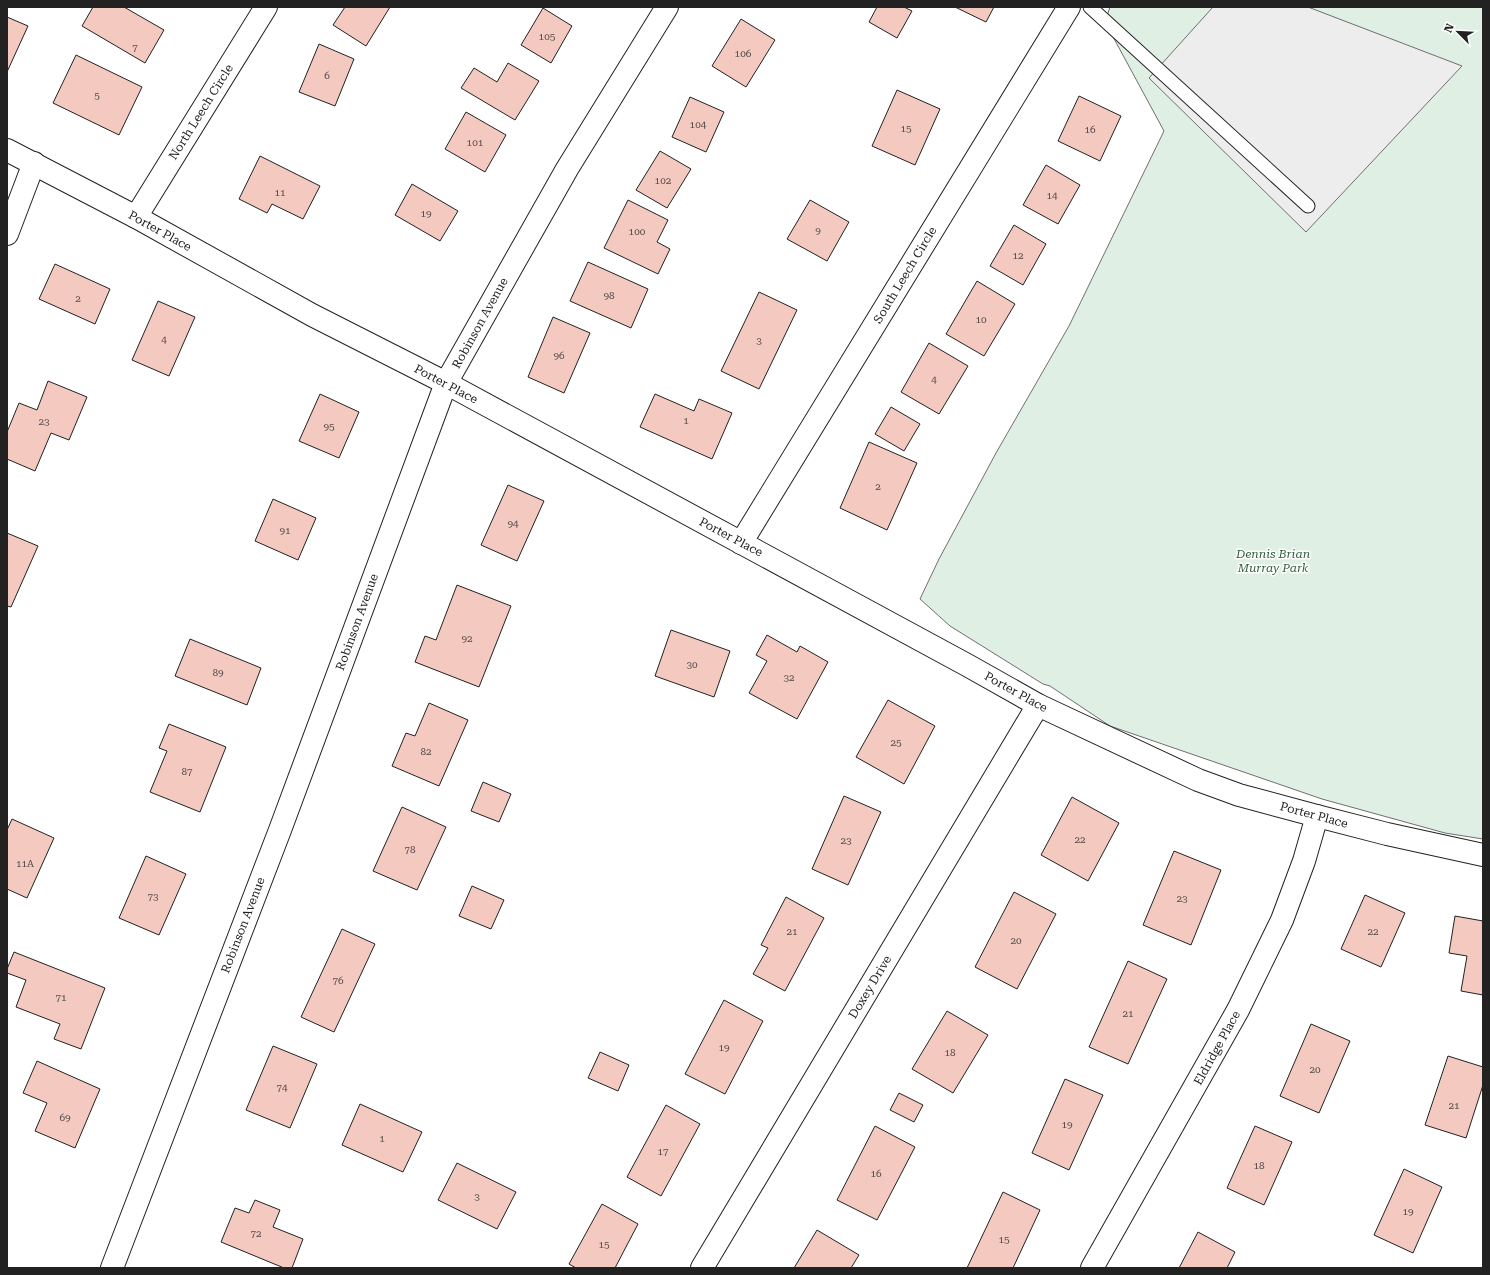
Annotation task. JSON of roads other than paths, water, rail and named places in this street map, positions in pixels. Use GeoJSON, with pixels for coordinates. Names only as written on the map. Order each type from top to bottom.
{"type":"FeatureCollection","features":[{"type":"Feature","properties":{"kind":"street","name":"North Leech Circle"},"geometry":{"type":"LineString","coordinates":[[136,217],[266,7]]}},
{"type":"Feature","properties":{"kind":"street","name":"Robinson Avenue"},"geometry":{"type":"LineString","coordinates":[[112,1268],[280,830],[446,383],[568,169],[666,7]]}},
{"type":"Feature","properties":{"kind":"street","name":"South Leech Circle"},"geometry":{"type":"LineString","coordinates":[[741,542],[1068,7]]}},
{"type":"Feature","properties":{"kind":"street","name":"Porter Place"},"geometry":{"type":"LineString","coordinates":[[7,150],[136,217],[312,315],[446,383],[741,542],[1038,705],[1198,780],[1239,794],[1387,834],[1483,855]]}},
{"type":"Feature","properties":{"kind":"street"},"geometry":{"type":"LineString","coordinates":[[7,234],[34,164]]}},
{"type":"Feature","properties":{"kind":"street","name":"Doxey Drive"},"geometry":{"type":"LineString","coordinates":[[702,1268],[1038,705]]}},
{"type":"Feature","properties":{"kind":"street","name":"Eldridge Place"},"geometry":{"type":"LineString","coordinates":[[1092,1268],[1238,1010],[1282,920],[1304,861],[1318,816]]}},
{"type":"Feature","properties":{"kind":"lane"},"geometry":{"type":"LineString","coordinates":[[1090,7],[1308,206]]}},
{"type":"Feature","properties":{"kind":"park label","name":"Dennis Brian Murray Park"},"geometry":{"type":"Point","coordinates":[1273,561]}}]}
